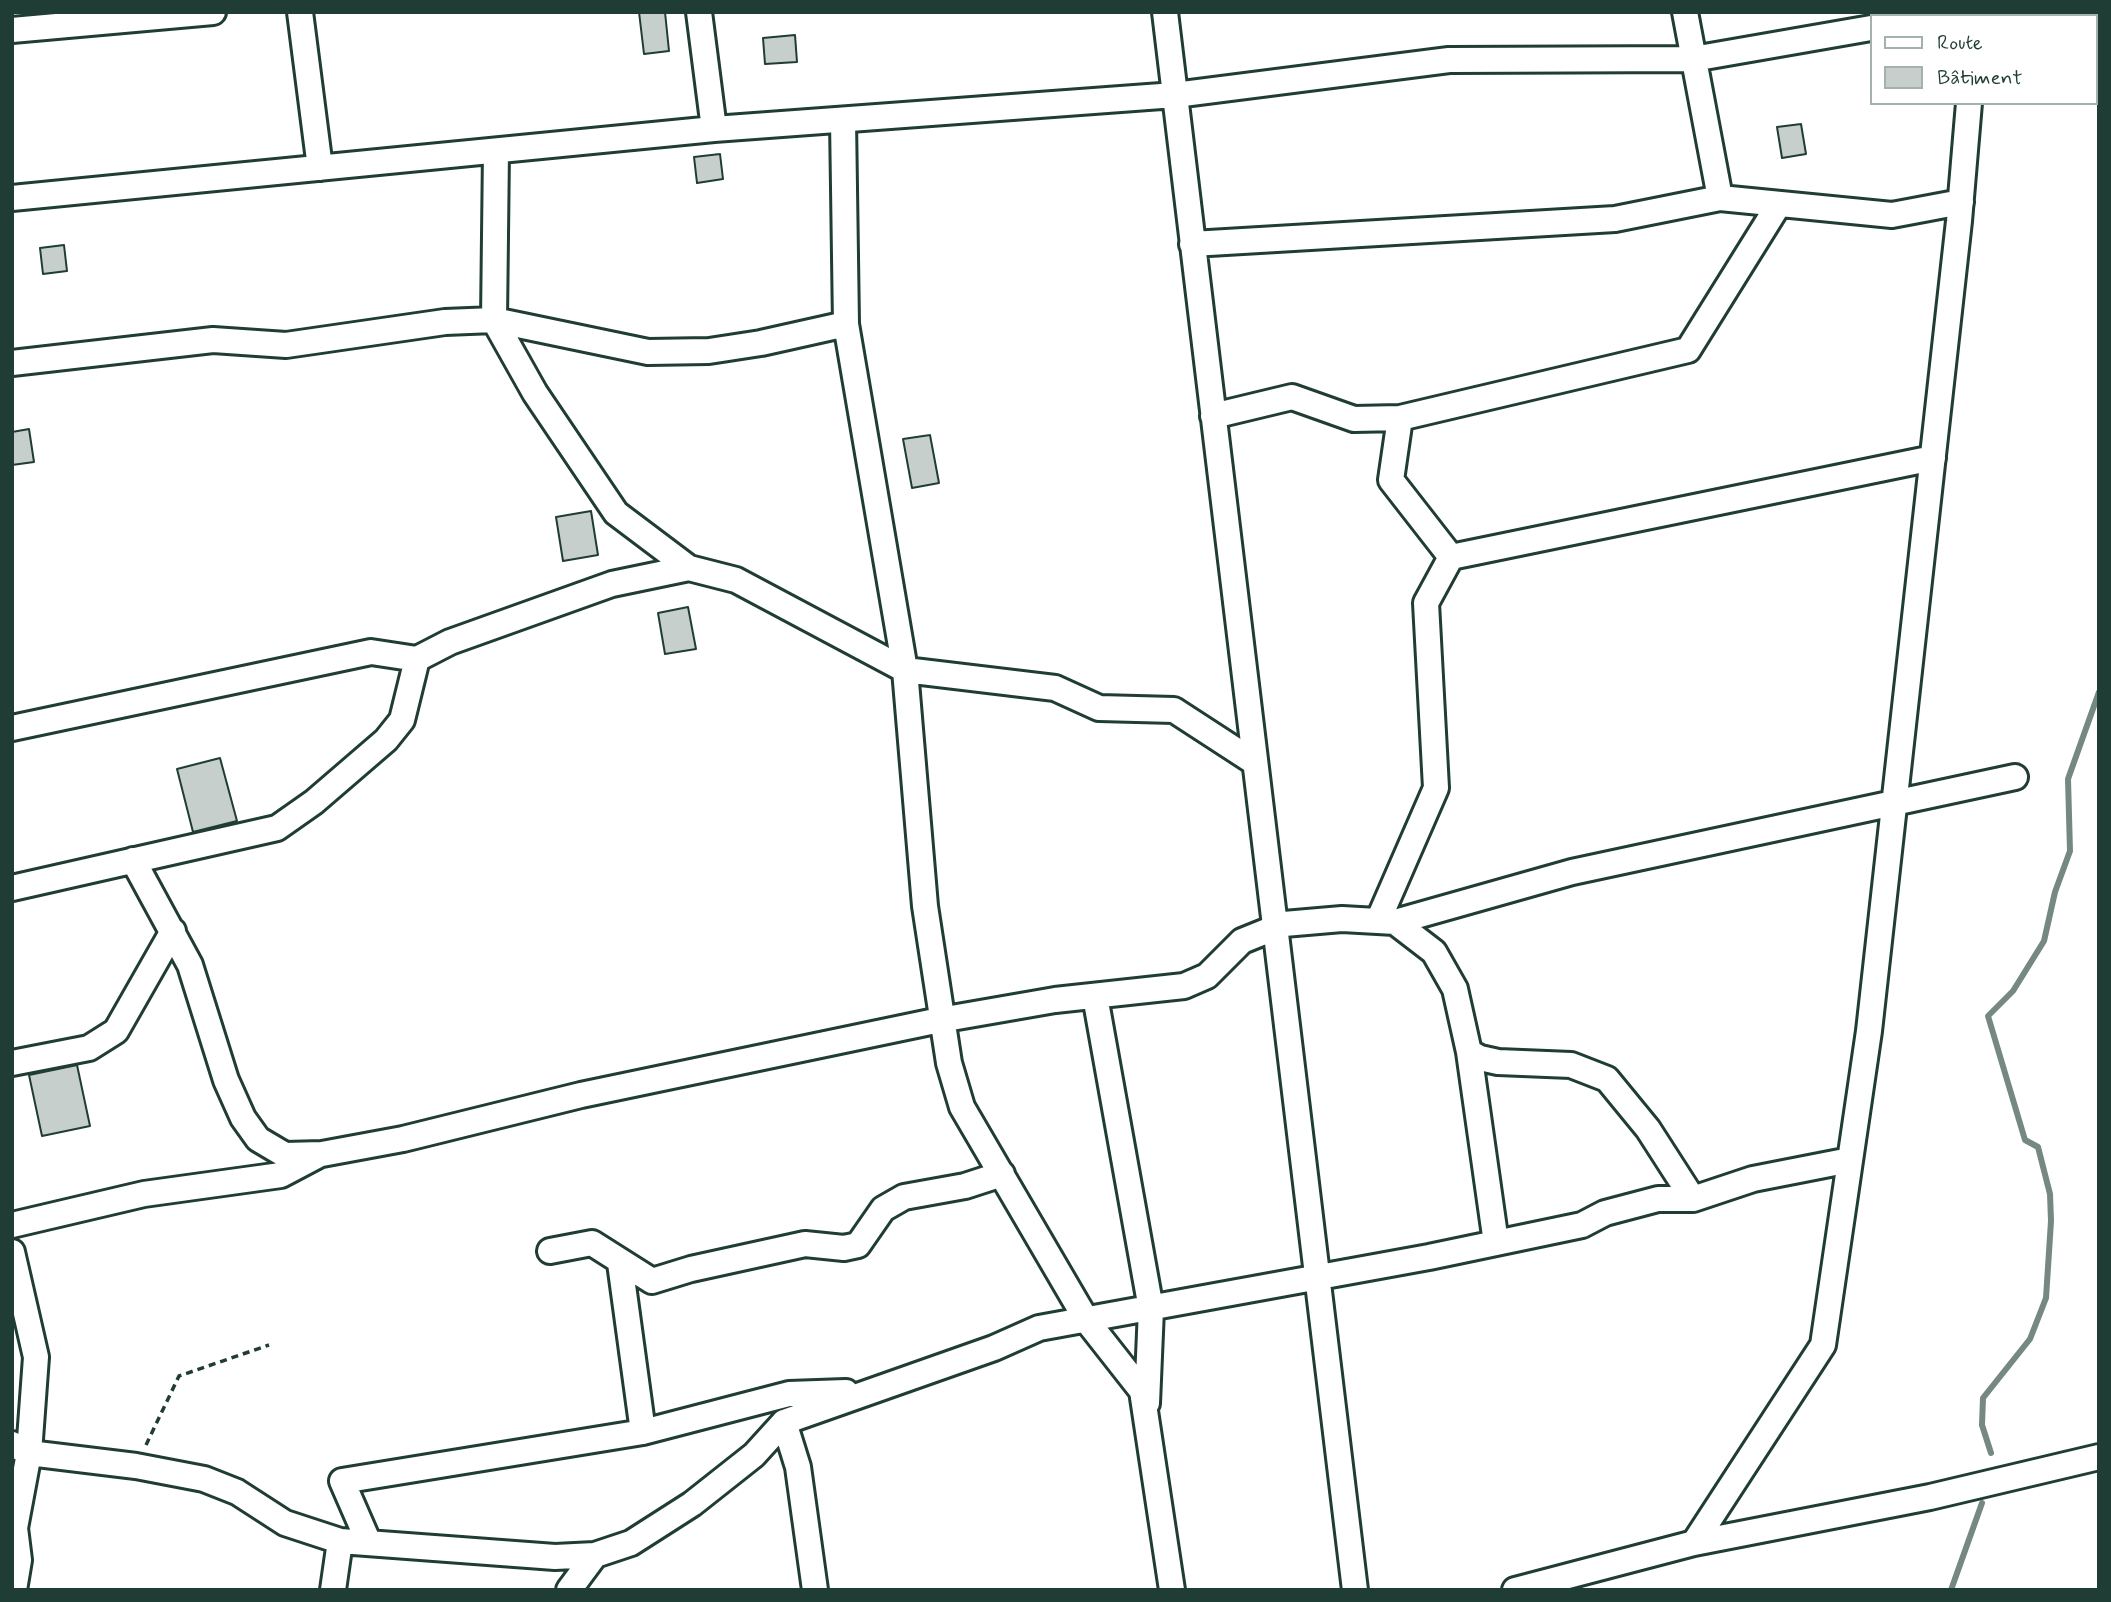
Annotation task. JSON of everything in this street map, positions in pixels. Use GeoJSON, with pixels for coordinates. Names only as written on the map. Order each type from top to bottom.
{"type":"FeatureCollection","features":[{"type":"Feature","properties":{"kind":"street"},"geometry":{"type":"LineString","coordinates":[[12,30],[213,12]]}},
{"type":"Feature","properties":{"kind":"street"},"geometry":{"type":"LineString","coordinates":[[300,12],[320,168]]}},
{"type":"Feature","properties":{"kind":"street"},"geometry":{"type":"LineString","coordinates":[[699,12],[714,129]]}},
{"type":"Feature","properties":{"kind":"street"},"geometry":{"type":"LineString","coordinates":[[1165,12],[1355,1590]]}},
{"type":"Feature","properties":{"kind":"street"},"geometry":{"type":"LineString","coordinates":[[1685,12],[1720,198]]}},
{"type":"Feature","properties":{"kind":"street"},"geometry":{"type":"LineString","coordinates":[[12,198],[714,129],[1175,95],[1449,60],[1693,59],[1870,29]]}},
{"type":"Feature","properties":{"kind":"street"},"geometry":{"type":"LineString","coordinates":[[1694,1543],[1822,1345],[1868,1031],[1961,202],[1969,105]]}},
{"type":"Feature","properties":{"kind":"street"},"geometry":{"type":"LineString","coordinates":[[843,120],[846,324],[905,670],[925,906],[940,1020],[962,1107],[1087,1321],[1135,1381],[1147,1409]]}},
{"type":"Feature","properties":{"kind":"street"},"geometry":{"type":"LineString","coordinates":[[496,151],[494,320],[535,393],[616,513],[689,568],[736,580],[905,670],[1055,688],[1099,708],[1174,710],[1254,762]]}},
{"type":"Feature","properties":{"kind":"street"},"geometry":{"type":"LineString","coordinates":[[1192,244],[1615,219],[1720,198],[1892,215],[1961,202]]}},
{"type":"Feature","properties":{"kind":"street"},"geometry":{"type":"LineString","coordinates":[[1213,415],[1292,397],[1354,419],[1400,418],[1688,350],[1779,204]]}},
{"type":"Feature","properties":{"kind":"street"},"geometry":{"type":"LineString","coordinates":[[12,363],[213,340],[286,345],[445,322],[494,320],[648,352],[709,351],[846,324]]}},
{"type":"Feature","properties":{"kind":"street"},"geometry":{"type":"LineString","coordinates":[[1400,418],[1391,480],[1451,557]]}},
{"type":"Feature","properties":{"kind":"street"},"geometry":{"type":"LineString","coordinates":[[1451,557],[1933,458]]}},
{"type":"Feature","properties":{"kind":"street"},"geometry":{"type":"LineString","coordinates":[[1387,921],[1436,788],[1426,604],[1451,557]]}},
{"type":"Feature","properties":{"kind":"street"},"geometry":{"type":"LineString","coordinates":[[12,728],[371,652],[417,659],[450,642],[612,584],[689,568]]}},
{"type":"Feature","properties":{"kind":"street"},"geometry":{"type":"LineString","coordinates":[[12,888],[278,828],[305,809],[386,740],[402,720],[417,659]]}},
{"type":"Feature","properties":{"kind":"street"},"geometry":{"type":"LineString","coordinates":[[133,860],[190,965],[226,1080],[243,1118],[258,1139],[285,1155],[322,1154],[403,1139],[581,1095],[940,1020],[1095,996],[1184,986],[1208,976],[1242,941],[1284,924],[1342,919],[1387,921],[1572,872],[2015,777]]}},
{"type":"Feature","properties":{"kind":"street"},"geometry":{"type":"LineString","coordinates":[[1387,921],[1434,951],[1455,989],[1468,1052],[1496,1242]]}},
{"type":"Feature","properties":{"kind":"street"},"geometry":{"type":"LineString","coordinates":[[12,1063],[89,1048],[116,1031],[173,931]]}},
{"type":"Feature","properties":{"kind":"street"},"geometry":{"type":"LineString","coordinates":[[1095,996],[1151,1309],[1147,1409],[1172,1590]]}},
{"type":"Feature","properties":{"kind":"street"},"geometry":{"type":"LineString","coordinates":[[1468,1052],[1498,1062],[1571,1065],[1607,1079],[1648,1129],[1693,1199]]}},
{"type":"Feature","properties":{"kind":"street"},"geometry":{"type":"LineString","coordinates":[[12,1225],[144,1194],[281,1175],[322,1154]]}},
{"type":"Feature","properties":{"kind":"street"},"geometry":{"type":"LineString","coordinates":[[21,1448],[204,1479],[237,1492],[285,1523],[340,1541],[555,1557],[595,1555],[631,1543],[692,1504],[754,1455],[784,1422],[994,1348],[1039,1328],[1316,1279],[1582,1225],[1605,1213],[1658,1199],[1693,1199],[1753,1179],[1850,1160]]}},
{"type":"Feature","properties":{"kind":"street"},"geometry":{"type":"LineString","coordinates":[[550,1251],[592,1243],[652,1282],[691,1269],[805,1244],[844,1248],[858,1245],[883,1209],[898,1200],[925,1191],[965,1186],[1002,1174]]}},
{"type":"Feature","properties":{"kind":"street"},"geometry":{"type":"LineString","coordinates":[[12,1252],[36,1357],[21,1448],[15,1528],[19,1560],[14,1590]]}},
{"type":"Feature","properties":{"kind":"street"},"geometry":{"type":"LineString","coordinates":[[620,1263],[643,1432]]}},
{"type":"Feature","properties":{"kind":"street"},"geometry":{"type":"LineString","coordinates":[[369,1543],[342,1481],[643,1432],[789,1394],[867,1391]]}},
{"type":"Feature","properties":{"kind":"street"},"geometry":{"type":"LineString","coordinates":[[784,1422],[798,1467],[815,1590]]}},
{"type":"Feature","properties":{"kind":"street"},"geometry":{"type":"LineString","coordinates":[[1514,1590],[1694,1543],[1930,1497],[2099,1457]]}},
{"type":"Feature","properties":{"kind":"street"},"geometry":{"type":"LineString","coordinates":[[333,1590],[340,1541]]}},
{"type":"Feature","properties":{"kind":"street"},"geometry":{"type":"LineString","coordinates":[[569,1590],[595,1555]]}},
{"type":"Feature","properties":{"kind":"path"},"geometry":{"type":"LineString","coordinates":[[136,1466],[179,1376],[269,1345]]}},
{"type":"Feature","properties":{"kind":"building"},"geometry":{"type":"Polygon","coordinates":[[[639,12],[665,12],[669,51],[644,54],[639,12]]]}},
{"type":"Feature","properties":{"kind":"building"},"geometry":{"type":"Polygon","coordinates":[[[795,35],[797,62],[765,64],[763,38],[795,35]]]}},
{"type":"Feature","properties":{"kind":"building"},"geometry":{"type":"Polygon","coordinates":[[[1801,124],[1806,154],[1782,158],[1777,127],[1801,124]]]}},
{"type":"Feature","properties":{"kind":"building"},"geometry":{"type":"Polygon","coordinates":[[[720,154],[723,179],[697,183],[694,157],[720,154]]]}},
{"type":"Feature","properties":{"kind":"building"},"geometry":{"type":"Polygon","coordinates":[[[64,245],[67,271],[43,274],[40,248],[64,245]]]}},
{"type":"Feature","properties":{"kind":"building"},"geometry":{"type":"Polygon","coordinates":[[[29,429],[34,462],[12,465],[12,432],[29,429]]]}},
{"type":"Feature","properties":{"kind":"building"},"geometry":{"type":"Polygon","coordinates":[[[930,435],[939,483],[912,488],[903,439],[930,435]]]}},
{"type":"Feature","properties":{"kind":"building"},"geometry":{"type":"Polygon","coordinates":[[[591,511],[598,555],[563,561],[556,517],[591,511]]]}},
{"type":"Feature","properties":{"kind":"building"},"geometry":{"type":"Polygon","coordinates":[[[688,607],[696,649],[665,654],[658,613],[688,607]]]}},
{"type":"Feature","properties":{"kind":"building"},"geometry":{"type":"Polygon","coordinates":[[[220,758],[237,821],[193,832],[177,769],[220,758]]]}},
{"type":"Feature","properties":{"kind":"building"},"geometry":{"type":"Polygon","coordinates":[[[77,1065],[90,1126],[42,1136],[29,1075],[77,1065]]]}},
{"type":"Feature","properties":{"kind":"waterway"},"geometry":{"type":"LineString","coordinates":[[1991,1453],[1982,1425],[1983,1398],[2030,1339],[2046,1298],[2051,1221],[2050,1194],[2038,1147],[2025,1140],[1988,1016],[2013,991],[2044,941],[2055,892],[2070,851],[2068,779],[2099,692]]}},
{"type":"Feature","properties":{"kind":"waterway"},"geometry":{"type":"LineString","coordinates":[[1951,1590],[1982,1503]]}}]}
